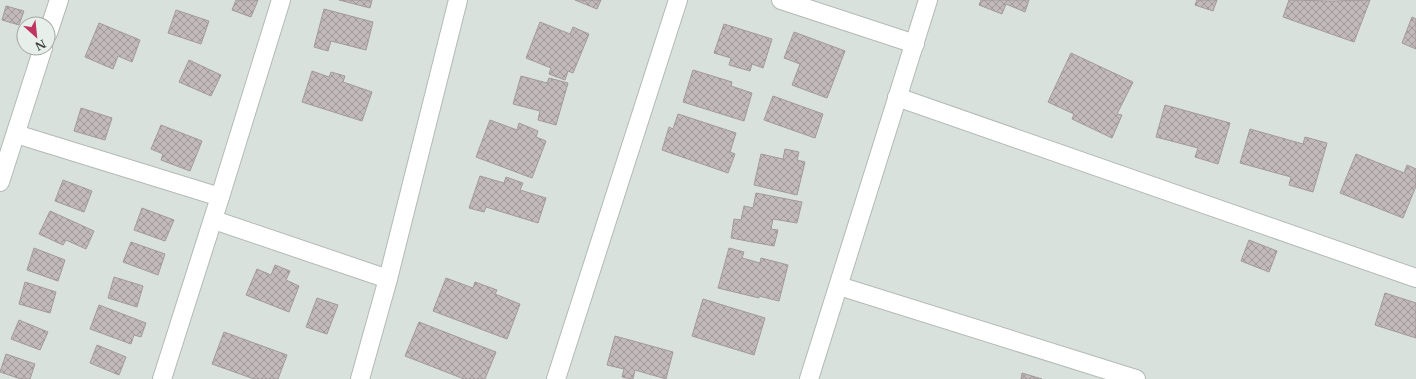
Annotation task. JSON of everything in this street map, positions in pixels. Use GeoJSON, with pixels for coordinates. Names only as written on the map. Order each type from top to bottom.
{"type":"FeatureCollection","features":[{"type":"Feature","properties":{"kind":"street"},"geometry":{"type":"LineString","coordinates":[[54,16],[59,0]]}},
{"type":"Feature","properties":{"kind":"street"},"geometry":{"type":"LineString","coordinates":[[162,379],[214,220],[280,0]]}},
{"type":"Feature","properties":{"kind":"street"},"geometry":{"type":"LineString","coordinates":[[360,379],[388,279],[458,0]]}},
{"type":"Feature","properties":{"kind":"street"},"geometry":{"type":"LineString","coordinates":[[556,379],[678,0]]}},
{"type":"Feature","properties":{"kind":"street"},"geometry":{"type":"LineString","coordinates":[[781,0],[915,44]]}},
{"type":"Feature","properties":{"kind":"street"},"geometry":{"type":"LineString","coordinates":[[809,379],[928,0]]}},
{"type":"Feature","properties":{"kind":"street"},"geometry":{"type":"LineString","coordinates":[[0,182],[40,56]]}},
{"type":"Feature","properties":{"kind":"street"},"geometry":{"type":"LineString","coordinates":[[897,97],[1416,278]]}},
{"type":"Feature","properties":{"kind":"street"},"geometry":{"type":"LineString","coordinates":[[16,134],[220,197]]}},
{"type":"Feature","properties":{"kind":"street"},"geometry":{"type":"LineString","coordinates":[[214,220],[388,279]]}},
{"type":"Feature","properties":{"kind":"street"},"geometry":{"type":"LineString","coordinates":[[839,286],[1136,379]]}},
{"type":"Feature","properties":{"kind":"building"},"geometry":{"type":"Polygon","coordinates":[[[236,0],[258,0],[251,17],[232,10],[236,0]]]}},
{"type":"Feature","properties":{"kind":"building"},"geometry":{"type":"Polygon","coordinates":[[[339,0],[372,0],[370,8],[339,0]]]}},
{"type":"Feature","properties":{"kind":"building"},"geometry":{"type":"Polygon","coordinates":[[[575,0],[601,0],[597,9],[575,0]]]}},
{"type":"Feature","properties":{"kind":"building"},"geometry":{"type":"Polygon","coordinates":[[[981,0],[1029,0],[1025,12],[1006,4],[1002,14],[979,5],[981,0]]]}},
{"type":"Feature","properties":{"kind":"building"},"geometry":{"type":"Polygon","coordinates":[[[1197,0],[1217,0],[1213,11],[1195,5],[1197,0]]]}},
{"type":"Feature","properties":{"kind":"building"},"geometry":{"type":"Polygon","coordinates":[[[1289,0],[1370,0],[1354,42],[1283,17],[1289,0]]]}},
{"type":"Feature","properties":{"kind":"building"},"geometry":{"type":"Polygon","coordinates":[[[6,6],[24,11],[22,16],[16,16],[16,24],[2,20],[6,6]]]}},
{"type":"Feature","properties":{"kind":"building"},"geometry":{"type":"Polygon","coordinates":[[[324,9],[373,22],[366,50],[331,41],[328,51],[314,47],[324,9]]]}},
{"type":"Feature","properties":{"kind":"building"},"geometry":{"type":"Polygon","coordinates":[[[176,10],[209,21],[201,44],[168,33],[176,10]]]}},
{"type":"Feature","properties":{"kind":"building"},"geometry":{"type":"Polygon","coordinates":[[[1412,17],[1416,19],[1416,49],[1402,43],[1412,17]]]}},
{"type":"Feature","properties":{"kind":"building"},"geometry":{"type":"Polygon","coordinates":[[[540,22],[570,34],[573,27],[589,34],[573,73],[568,71],[565,80],[549,74],[551,68],[526,58],[540,22]]]}},
{"type":"Feature","properties":{"kind":"building"},"geometry":{"type":"Polygon","coordinates":[[[99,23],[140,40],[132,62],[118,56],[113,69],[85,57],[99,23]]]}},
{"type":"Feature","properties":{"kind":"building"},"geometry":{"type":"Polygon","coordinates":[[[724,24],[772,39],[763,68],[752,64],[750,71],[729,65],[731,58],[714,53],[724,24]]]}},
{"type":"Feature","properties":{"kind":"building"},"geometry":{"type":"Polygon","coordinates":[[[794,32],[845,51],[827,98],[792,85],[800,64],[784,58],[794,32]]]}},
{"type":"Feature","properties":{"kind":"building"},"geometry":{"type":"Polygon","coordinates":[[[1071,53],[1133,82],[1117,114],[1122,115],[1112,138],[1072,119],[1074,114],[1048,102],[1071,53]]]}},
{"type":"Feature","properties":{"kind":"building"},"geometry":{"type":"Polygon","coordinates":[[[189,60],[221,75],[211,96],[179,82],[189,60]]]}},
{"type":"Feature","properties":{"kind":"building"},"geometry":{"type":"Polygon","coordinates":[[[693,70],[732,82],[731,86],[752,93],[744,121],[683,102],[693,70]]]}},
{"type":"Feature","properties":{"kind":"building"},"geometry":{"type":"Polygon","coordinates":[[[312,71],[329,77],[331,72],[345,76],[343,82],[372,92],[362,121],[302,102],[312,71]]]}},
{"type":"Feature","properties":{"kind":"building"},"geometry":{"type":"Polygon","coordinates":[[[521,76],[547,83],[549,78],[568,83],[556,125],[538,120],[540,111],[513,104],[521,76]]]}},
{"type":"Feature","properties":{"kind":"building"},"geometry":{"type":"Polygon","coordinates":[[[773,96],[823,114],[815,138],[764,120],[773,96]]]}},
{"type":"Feature","properties":{"kind":"building"},"geometry":{"type":"Polygon","coordinates":[[[1165,105],[1230,123],[1218,164],[1195,157],[1198,148],[1156,137],[1165,105]]]}},
{"type":"Feature","properties":{"kind":"building"},"geometry":{"type":"Polygon","coordinates":[[[81,108],[112,118],[105,140],[74,131],[81,108]]]}},
{"type":"Feature","properties":{"kind":"building"},"geometry":{"type":"Polygon","coordinates":[[[678,114],[736,133],[730,152],[735,154],[728,173],[662,150],[669,127],[673,129],[678,114]]]}},
{"type":"Feature","properties":{"kind":"building"},"geometry":{"type":"Polygon","coordinates":[[[490,120],[517,130],[519,123],[538,131],[536,137],[546,141],[532,178],[476,157],[490,120]]]}},
{"type":"Feature","properties":{"kind":"building"},"geometry":{"type":"Polygon","coordinates":[[[161,125],[202,141],[190,171],[161,160],[163,154],[151,149],[161,125]]]}},
{"type":"Feature","properties":{"kind":"building"},"geometry":{"type":"Polygon","coordinates":[[[1250,129],[1303,144],[1305,137],[1327,143],[1313,192],[1289,185],[1291,177],[1240,163],[1250,129]]]}},
{"type":"Feature","properties":{"kind":"building"},"geometry":{"type":"Polygon","coordinates":[[[785,149],[799,152],[797,160],[805,162],[797,195],[754,185],[761,154],[783,159],[785,149]]]}},
{"type":"Feature","properties":{"kind":"building"},"geometry":{"type":"Polygon","coordinates":[[[1356,154],[1404,173],[1407,165],[1416,169],[1416,186],[1403,218],[1340,193],[1356,154]]]}},
{"type":"Feature","properties":{"kind":"building"},"geometry":{"type":"Polygon","coordinates":[[[480,176],[504,183],[506,177],[523,183],[520,190],[546,198],[538,223],[486,207],[484,212],[469,208],[480,176]]]}},
{"type":"Feature","properties":{"kind":"building"},"geometry":{"type":"Polygon","coordinates":[[[63,180],[92,191],[84,212],[55,201],[63,180]]]}},
{"type":"Feature","properties":{"kind":"building"},"geometry":{"type":"Polygon","coordinates":[[[756,193],[802,202],[797,223],[773,219],[771,229],[778,230],[774,246],[731,238],[734,219],[741,220],[744,206],[753,208],[756,193]]]}},
{"type":"Feature","properties":{"kind":"building"},"geometry":{"type":"Polygon","coordinates":[[[142,208],[174,220],[165,241],[134,230],[142,208]]]}},
{"type":"Feature","properties":{"kind":"building"},"geometry":{"type":"Polygon","coordinates":[[[50,211],[94,231],[86,249],[66,240],[63,245],[39,234],[50,211]]]}},
{"type":"Feature","properties":{"kind":"building"},"geometry":{"type":"Polygon","coordinates":[[[1249,240],[1277,251],[1269,272],[1241,261],[1249,240]]]}},
{"type":"Feature","properties":{"kind":"building"},"geometry":{"type":"Polygon","coordinates":[[[131,242],[165,254],[158,275],[123,262],[131,242]]]}},
{"type":"Feature","properties":{"kind":"building"},"geometry":{"type":"Polygon","coordinates":[[[34,248],[65,260],[58,281],[27,270],[34,248]]]}},
{"type":"Feature","properties":{"kind":"building"},"geometry":{"type":"Polygon","coordinates":[[[729,248],[744,252],[742,258],[760,263],[761,258],[788,265],[779,301],[759,296],[759,298],[718,288],[729,248]]]}},
{"type":"Feature","properties":{"kind":"building"},"geometry":{"type":"Polygon","coordinates":[[[275,265],[290,271],[286,280],[299,286],[289,312],[246,295],[257,269],[271,275],[275,265]]]}},
{"type":"Feature","properties":{"kind":"building"},"geometry":{"type":"Polygon","coordinates":[[[114,277],[143,286],[137,307],[108,298],[114,277]]]}},
{"type":"Feature","properties":{"kind":"building"},"geometry":{"type":"Polygon","coordinates":[[[446,278],[473,288],[475,282],[497,290],[495,294],[520,304],[507,339],[433,311],[446,278]]]}},
{"type":"Feature","properties":{"kind":"building"},"geometry":{"type":"Polygon","coordinates":[[[25,282],[56,292],[50,313],[19,304],[25,282]]]}},
{"type":"Feature","properties":{"kind":"building"},"geometry":{"type":"Polygon","coordinates":[[[1385,293],[1416,303],[1416,338],[1375,325],[1385,293]]]}},
{"type":"Feature","properties":{"kind":"building"},"geometry":{"type":"Polygon","coordinates":[[[317,298],[338,305],[327,334],[306,327],[317,298]]]}},
{"type":"Feature","properties":{"kind":"building"},"geometry":{"type":"Polygon","coordinates":[[[703,299],[765,318],[754,355],[692,336],[703,299]]]}},
{"type":"Feature","properties":{"kind":"building"},"geometry":{"type":"Polygon","coordinates":[[[99,305],[146,323],[141,337],[134,335],[131,344],[90,329],[99,305]]]}},
{"type":"Feature","properties":{"kind":"building"},"geometry":{"type":"Polygon","coordinates":[[[19,320],[48,332],[40,350],[11,339],[19,320]]]}},
{"type":"Feature","properties":{"kind":"building"},"geometry":{"type":"Polygon","coordinates":[[[419,322],[496,352],[485,379],[464,379],[405,356],[419,322]]]}},
{"type":"Feature","properties":{"kind":"building"},"geometry":{"type":"Polygon","coordinates":[[[224,332],[287,355],[278,379],[254,379],[212,364],[224,332]]]}},
{"type":"Feature","properties":{"kind":"building"},"geometry":{"type":"Polygon","coordinates":[[[615,336],[673,352],[666,379],[635,370],[633,379],[622,377],[624,369],[607,365],[615,336]]]}},
{"type":"Feature","properties":{"kind":"building"},"geometry":{"type":"Polygon","coordinates":[[[97,345],[126,357],[119,375],[90,363],[97,345]]]}},
{"type":"Feature","properties":{"kind":"building"},"geometry":{"type":"Polygon","coordinates":[[[6,354],[35,364],[30,379],[21,379],[0,372],[6,354]]]}},
{"type":"Feature","properties":{"kind":"building"},"geometry":{"type":"Polygon","coordinates":[[[1022,373],[1042,379],[1021,379],[1022,373]]]}}]}
